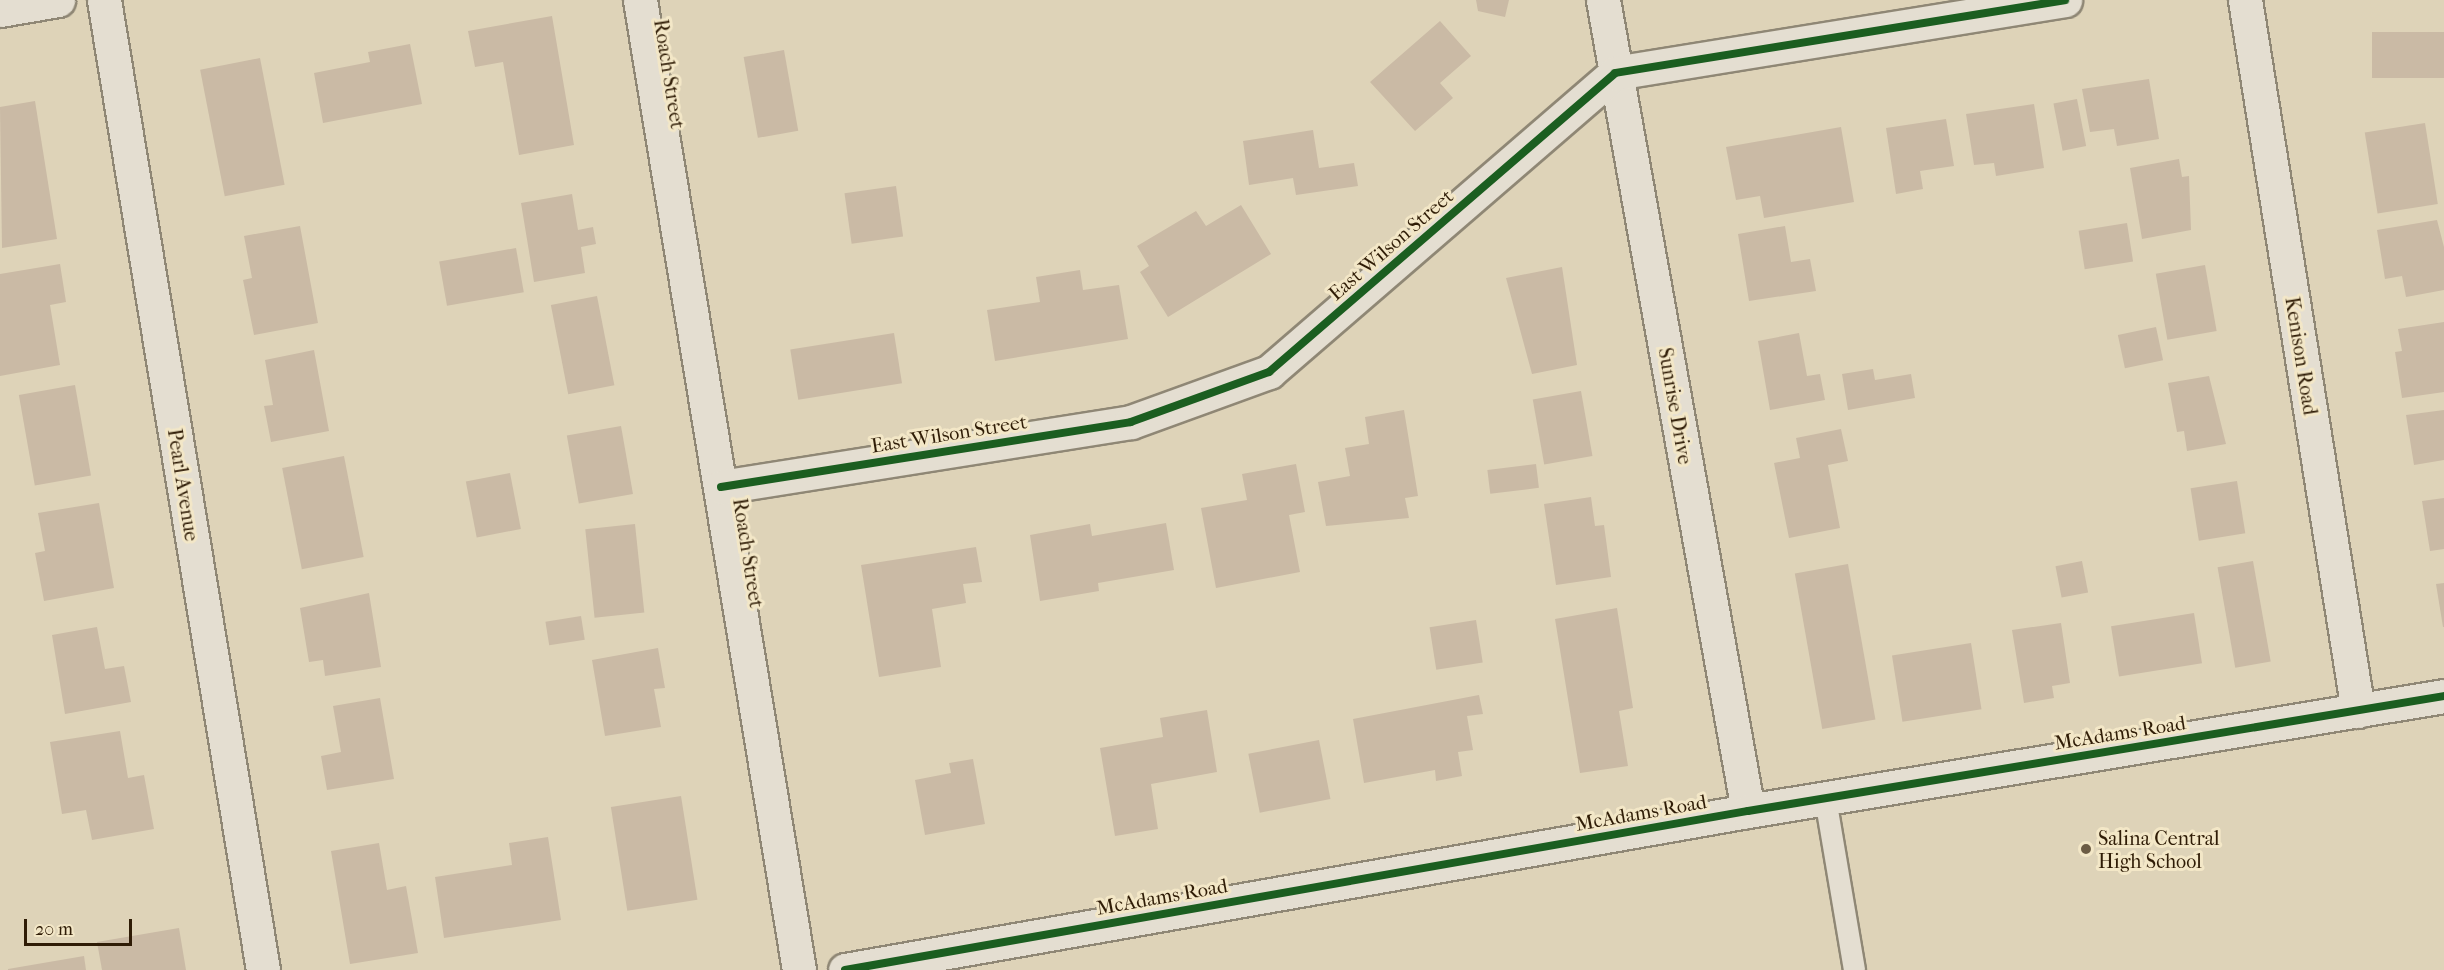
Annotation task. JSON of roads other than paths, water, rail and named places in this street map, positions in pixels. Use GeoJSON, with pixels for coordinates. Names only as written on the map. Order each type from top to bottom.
{"type":"FeatureCollection","features":[{"type":"Feature","properties":{"kind":"street"},"geometry":{"type":"LineString","coordinates":[[0,10],[58,0]]}},
{"type":"Feature","properties":{"kind":"street","name":"Pearl Avenue"},"geometry":{"type":"LineString","coordinates":[[104,0],[263,970]]}},
{"type":"Feature","properties":{"kind":"street","name":"Roach Street"},"geometry":{"type":"LineString","coordinates":[[640,0],[799,970]]}},
{"type":"Feature","properties":{"kind":"street","name":"Sunrise Drive"},"geometry":{"type":"LineString","coordinates":[[1603,0],[1748,811]]}},
{"type":"Feature","properties":{"kind":"street"},"geometry":{"type":"LineString","coordinates":[[1615,73],[2065,0]]}},
{"type":"Feature","properties":{"kind":"street","name":"Kenison Road"},"geometry":{"type":"LineString","coordinates":[[2245,0],[2358,711]]}},
{"type":"Feature","properties":{"kind":"street","name":"East Wilson Street"},"geometry":{"type":"LineString","coordinates":[[721,487],[1131,422],[1269,372],[1615,73]]}},
{"type":"Feature","properties":{"kind":"street","name":"McAdams Road"},"geometry":{"type":"LineString","coordinates":[[845,970],[1748,811],[2444,696]]}},
{"type":"Feature","properties":{"kind":"lane"},"geometry":{"type":"LineString","coordinates":[[1825,798],[1854,970]]}},
{"type":"Feature","properties":{"kind":"place","name":"Salina Central High School"},"geometry":{"type":"Point","coordinates":[2086,849]}}]}
